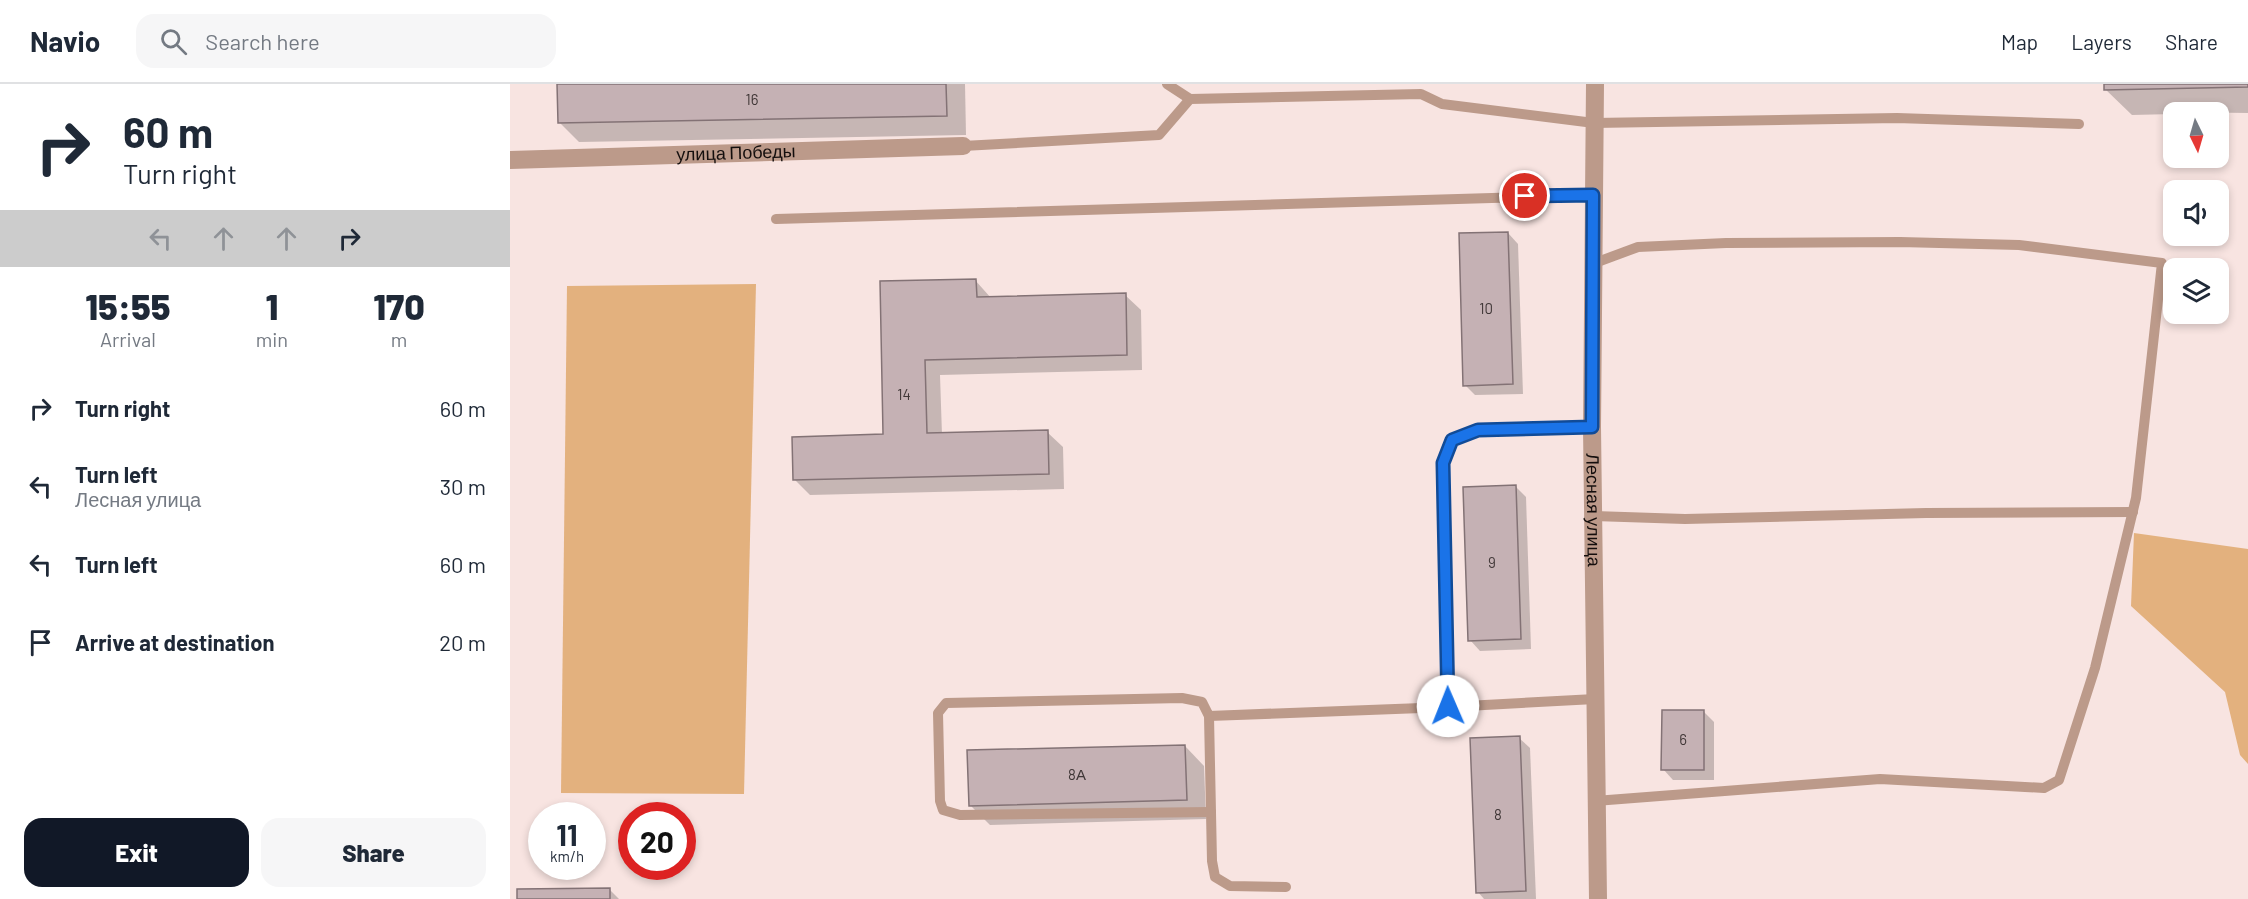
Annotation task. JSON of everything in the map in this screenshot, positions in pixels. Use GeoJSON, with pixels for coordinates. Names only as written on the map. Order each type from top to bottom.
{"type":"FeatureCollection","features":[{"type":"Feature","properties":{"kind":"street","name":"Лесная улица"},"geometry":{"type":"LineString","coordinates":[[1594,84],[1592,427],[1598,899]]}},
{"type":"Feature","properties":{"kind":"street","name":"улица Победы"},"geometry":{"type":"LineString","coordinates":[[510,160],[963,147]]}},
{"type":"Feature","properties":{"kind":"lane"},"geometry":{"type":"LineString","coordinates":[[1167,84],[1190,99],[1346,90],[1421,94],[1442,104],[1594,123],[1897,118],[2079,124]]}},
{"type":"Feature","properties":{"kind":"lane"},"geometry":{"type":"LineString","coordinates":[[963,147],[1159,135],[1190,99]]}},
{"type":"Feature","properties":{"kind":"lane"},"geometry":{"type":"LineString","coordinates":[[776,219],[1593,195]]}},
{"type":"Feature","properties":{"kind":"lane"},"geometry":{"type":"LineString","coordinates":[[1592,264],[1638,248],[1726,243],[1900,242],[2019,245],[2162,263],[2133,512],[2095,668],[2060,780],[2044,788],[1880,779],[1596,801]]}},
{"type":"Feature","properties":{"kind":"lane"},"geometry":{"type":"LineString","coordinates":[[1448,706],[1443,463],[1452,440],[1478,430],[1592,427]]}},
{"type":"Feature","properties":{"kind":"lane"},"geometry":{"type":"LineString","coordinates":[[1594,516],[1685,519],[1926,513],[2133,512]]}},
{"type":"Feature","properties":{"kind":"lane"},"geometry":{"type":"LineString","coordinates":[[1211,812],[960,815],[943,810],[940,801],[938,713],[946,703],[1182,698],[1202,702],[1209,716],[1211,812],[1212,861],[1215,877],[1230,886],[1286,887]]}},
{"type":"Feature","properties":{"kind":"lane"},"geometry":{"type":"LineString","coordinates":[[1209,716],[1595,699]]}},
{"type":"Feature","properties":{"kind":"shaded area"},"geometry":{"type":"Polygon","coordinates":[[[756,284],[744,794],[561,793],[567,286],[756,284]]]}},
{"type":"Feature","properties":{"kind":"shaded area"},"geometry":{"type":"Polygon","coordinates":[[[2134,533],[2248,549],[2248,764],[2240,755],[2225,692],[2131,606],[2134,533]]]}},
{"type":"Feature","properties":{"kind":"building"},"geometry":{"type":"Polygon","coordinates":[[[557,84],[946,84],[947,116],[558,123],[557,84]]]}},
{"type":"Feature","properties":{"kind":"building"},"geometry":{"type":"Polygon","coordinates":[[[2104,84],[2248,84],[2248,87],[2104,90],[2104,84]]]}},
{"type":"Feature","properties":{"kind":"building"},"geometry":{"type":"Polygon","coordinates":[[[1508,232],[1513,384],[1463,386],[1459,233],[1508,232]]]}},
{"type":"Feature","properties":{"kind":"building"},"geometry":{"type":"Polygon","coordinates":[[[976,279],[977,297],[1126,293],[1127,355],[925,360],[927,433],[1048,430],[1049,474],[793,480],[792,437],[883,434],[880,281],[976,279]]]}},
{"type":"Feature","properties":{"kind":"building"},"geometry":{"type":"Polygon","coordinates":[[[1516,485],[1521,639],[1468,641],[1463,487],[1516,485]]]}},
{"type":"Feature","properties":{"kind":"building"},"geometry":{"type":"Polygon","coordinates":[[[1662,710],[1704,710],[1704,770],[1661,770],[1662,710]]]}},
{"type":"Feature","properties":{"kind":"building"},"geometry":{"type":"Polygon","coordinates":[[[1520,736],[1526,891],[1476,893],[1470,738],[1520,736]]]}},
{"type":"Feature","properties":{"kind":"building"},"geometry":{"type":"Polygon","coordinates":[[[1185,745],[1187,800],[969,806],[967,750],[1185,745]]]}},
{"type":"Feature","properties":{"kind":"building"},"geometry":{"type":"Polygon","coordinates":[[[610,888],[610,899],[517,899],[517,889],[610,888]]]}},
{"type":"Feature","properties":{"kind":"route"},"geometry":{"type":"LineString","coordinates":[[1448,706],[1443,463],[1452,440],[1478,430],[1592,427],[1593,195],[1525,196]]}}]}
